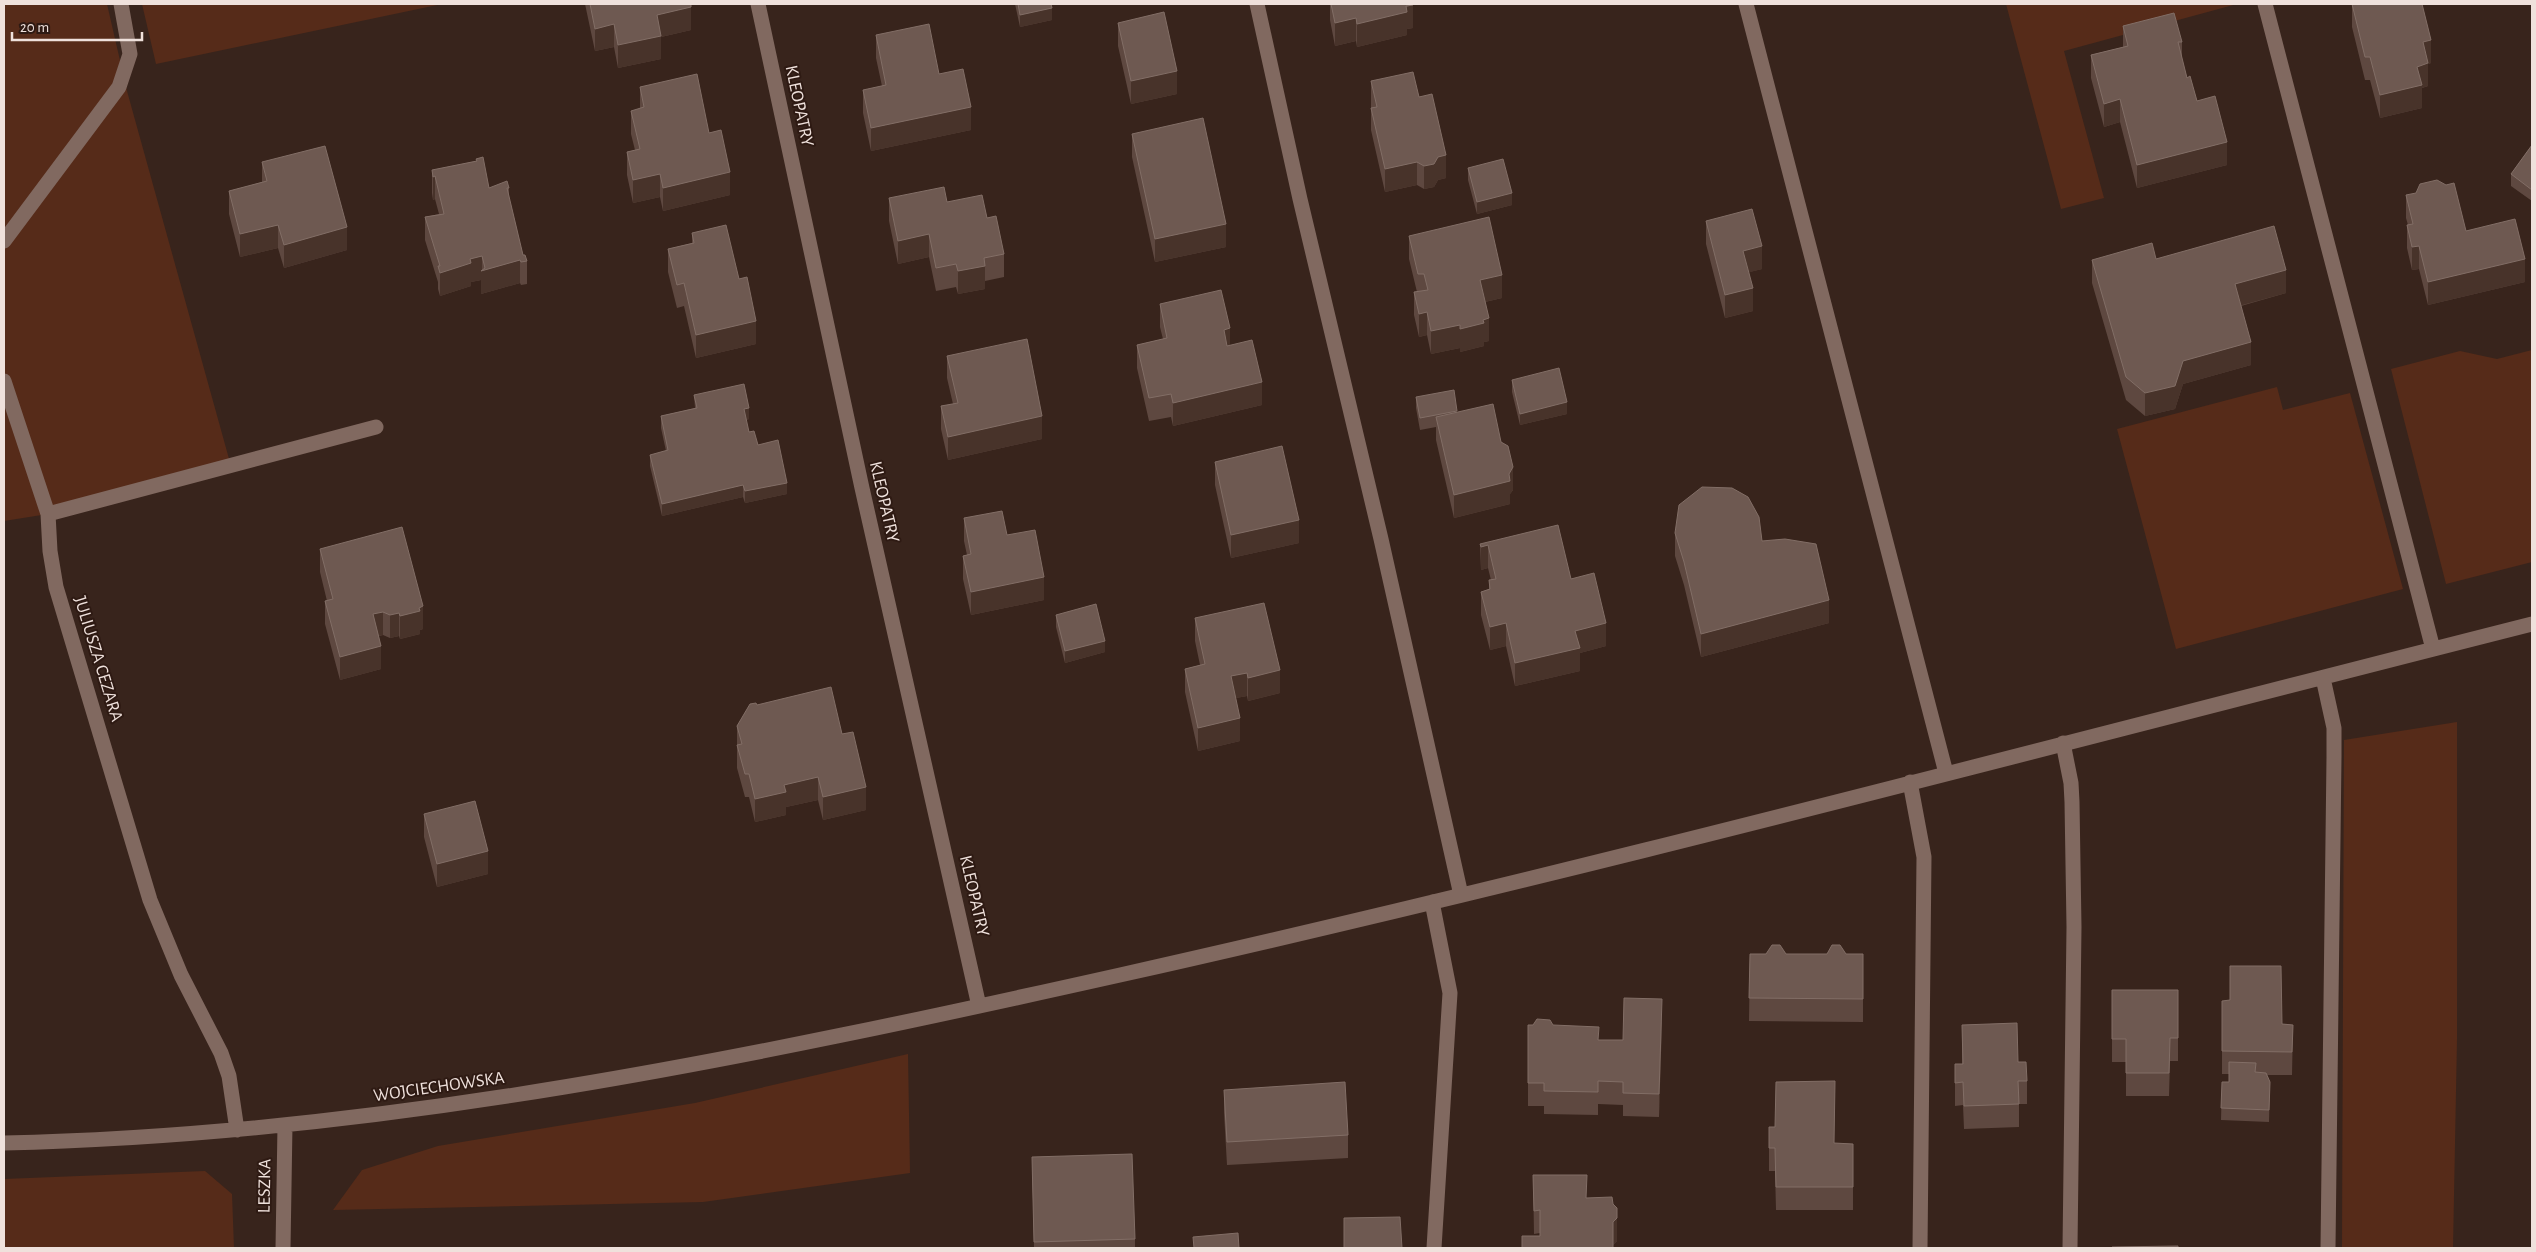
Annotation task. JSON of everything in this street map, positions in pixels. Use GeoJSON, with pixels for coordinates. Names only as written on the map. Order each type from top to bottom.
{"type":"FeatureCollection","features":[{"type":"Feature","properties":{"kind":"street"},"geometry":{"type":"LineString","coordinates":[[4,241],[119,87],[130,54],[121,4]]}},
{"type":"Feature","properties":{"kind":"street","name":"KLEOPATRY"},"geometry":{"type":"LineString","coordinates":[[758,4],[862,488],[980,1006]]}},
{"type":"Feature","properties":{"kind":"street"},"geometry":{"type":"LineString","coordinates":[[1257,4],[1300,199],[1381,539],[1461,895]]}},
{"type":"Feature","properties":{"kind":"street"},"geometry":{"type":"LineString","coordinates":[[1746,4],[1946,773]]}},
{"type":"Feature","properties":{"kind":"street"},"geometry":{"type":"LineString","coordinates":[[2265,4],[2433,649]]}},
{"type":"Feature","properties":{"kind":"street","name":"JULIUSZA CEZARA"},"geometry":{"type":"LineString","coordinates":[[4,381],[48,514],[50,551],[56,587],[135,852],[170,950],[221,1053],[229,1076],[237,1130]]}},
{"type":"Feature","properties":{"kind":"street"},"geometry":{"type":"LineString","coordinates":[[48,514],[376,427]]}},
{"type":"Feature","properties":{"kind":"street","name":"WOJCIECHOWSKA"},"geometry":{"type":"LineString","coordinates":[[4,1143],[166,1137],[417,1110],[543,1090],[876,1028],[1268,942],[1461,895],[2532,624]]}},
{"type":"Feature","properties":{"kind":"street"},"geometry":{"type":"LineString","coordinates":[[2323,678],[2334,728],[2328,1248]]}},
{"type":"Feature","properties":{"kind":"street"},"geometry":{"type":"LineString","coordinates":[[2063,743],[2071,783],[2074,927],[2070,1248]]}},
{"type":"Feature","properties":{"kind":"street"},"geometry":{"type":"LineString","coordinates":[[1910,782],[1924,857],[1920,1248]]}},
{"type":"Feature","properties":{"kind":"street"},"geometry":{"type":"LineString","coordinates":[[1432,902],[1450,993],[1434,1248]]}},
{"type":"Feature","properties":{"kind":"street","name":"LESZKA"},"geometry":{"type":"LineString","coordinates":[[283,1248],[285,1125]]}},
{"type":"Feature","properties":{"kind":"shaded area"},"geometry":{"type":"Polygon","coordinates":[[[4,4],[107,4],[127,91],[231,466],[48,514],[4,521],[4,4]]]}},
{"type":"Feature","properties":{"kind":"shaded area"},"geometry":{"type":"Polygon","coordinates":[[[142,4],[442,4],[156,64],[142,4]]]}},
{"type":"Feature","properties":{"kind":"shaded area"},"geometry":{"type":"Polygon","coordinates":[[[2006,4],[2237,4],[2064,51],[2104,198],[2061,209],[2006,4]]]}},
{"type":"Feature","properties":{"kind":"shaded area"},"geometry":{"type":"Polygon","coordinates":[[[2532,350],[2532,562],[2446,584],[2391,369],[2460,351],[2497,359],[2532,350]]]}},
{"type":"Feature","properties":{"kind":"shaded area"},"geometry":{"type":"Polygon","coordinates":[[[2277,387],[2283,410],[2350,393],[2403,589],[2176,649],[2117,429],[2277,387]]]}},
{"type":"Feature","properties":{"kind":"shaded area"},"geometry":{"type":"Polygon","coordinates":[[[2457,722],[2457,1039],[2453,1248],[2342,1248],[2344,740],[2457,722]]]}},
{"type":"Feature","properties":{"kind":"shaded area"},"geometry":{"type":"Polygon","coordinates":[[[908,1054],[910,1173],[703,1202],[333,1210],[362,1170],[438,1146],[695,1103],[908,1054]]]}},
{"type":"Feature","properties":{"kind":"shaded area"},"geometry":{"type":"Polygon","coordinates":[[[205,1171],[232,1194],[234,1248],[4,1248],[4,1179],[205,1171]]]}},
{"type":"Feature","properties":{"kind":"building"},"geometry":{"type":"Polygon","coordinates":[[[590,4],[691,4],[691,7],[657,15],[661,36],[618,45],[614,24],[595,29],[590,4]]]}},
{"type":"Feature","properties":{"kind":"building"},"geometry":{"type":"Polygon","coordinates":[[[1018,4],[1051,4],[1052,8],[1020,15],[1018,4]]]}},
{"type":"Feature","properties":{"kind":"building"},"geometry":{"type":"Polygon","coordinates":[[[1331,4],[1413,5],[1406,6],[1407,12],[1357,24],[1356,18],[1335,23],[1331,4]]]}},
{"type":"Feature","properties":{"kind":"building"},"geometry":{"type":"Polygon","coordinates":[[[2352,4],[2422,4],[2431,40],[2423,42],[2428,63],[2417,67],[2422,85],[2380,95],[2370,57],[2365,57],[2352,4]]]}},
{"type":"Feature","properties":{"kind":"building"},"geometry":{"type":"Polygon","coordinates":[[[1164,12],[1177,71],[1131,81],[1118,23],[1164,12]]]}},
{"type":"Feature","properties":{"kind":"building"},"geometry":{"type":"Polygon","coordinates":[[[2174,13],[2182,42],[2178,42],[2187,78],[2190,76],[2197,101],[2215,96],[2227,142],[2137,165],[2120,99],[2104,104],[2091,55],[2128,46],[2123,26],[2174,13]]]}},
{"type":"Feature","properties":{"kind":"building"},"geometry":{"type":"Polygon","coordinates":[[[929,24],[939,74],[963,69],[971,107],[871,128],[863,90],[886,85],[876,35],[929,24]]]}},
{"type":"Feature","properties":{"kind":"building"},"geometry":{"type":"Polygon","coordinates":[[[1413,72],[1419,97],[1432,94],[1446,155],[1438,157],[1434,164],[1424,166],[1417,162],[1385,169],[1371,108],[1377,107],[1371,81],[1413,72]]]}},
{"type":"Feature","properties":{"kind":"building"},"geometry":{"type":"Polygon","coordinates":[[[697,74],[709,133],[721,130],[730,172],[663,188],[660,174],[633,180],[627,152],[640,149],[631,111],[644,107],[640,87],[697,74]]]}},
{"type":"Feature","properties":{"kind":"building"},"geometry":{"type":"Polygon","coordinates":[[[1203,118],[1226,224],[1155,239],[1132,134],[1203,118]]]}},
{"type":"Feature","properties":{"kind":"building"},"geometry":{"type":"Polygon","coordinates":[[[2532,145],[2532,190],[2511,174],[2532,145]]]}},
{"type":"Feature","properties":{"kind":"building"},"geometry":{"type":"Polygon","coordinates":[[[325,146],[347,227],[284,245],[278,225],[240,234],[229,191],[267,181],[262,162],[325,146]]]}},
{"type":"Feature","properties":{"kind":"building"},"geometry":{"type":"Polygon","coordinates":[[[483,157],[489,188],[507,181],[523,255],[525,255],[527,261],[521,262],[520,260],[481,271],[485,268],[482,256],[470,259],[471,263],[440,273],[438,266],[440,266],[425,217],[444,214],[432,170],[477,161],[476,159],[483,157]]]}},
{"type":"Feature","properties":{"kind":"building"},"geometry":{"type":"Polygon","coordinates":[[[1503,159],[1512,193],[1477,202],[1468,168],[1503,159]]]}},
{"type":"Feature","properties":{"kind":"building"},"geometry":{"type":"Polygon","coordinates":[[[2437,180],[2446,185],[2454,183],[2466,231],[2515,219],[2525,259],[2428,282],[2419,246],[2412,247],[2407,225],[2413,224],[2406,195],[2416,193],[2420,184],[2437,180]]]}},
{"type":"Feature","properties":{"kind":"building"},"geometry":{"type":"Polygon","coordinates":[[[944,187],[947,202],[982,195],[987,218],[996,216],[1004,254],[984,258],[985,266],[958,271],[956,264],[936,268],[929,234],[898,241],[889,198],[944,187]]]}},
{"type":"Feature","properties":{"kind":"building"},"geometry":{"type":"Polygon","coordinates":[[[1752,209],[1762,246],[1743,251],[1753,288],[1725,295],[1706,221],[1752,209]]]}},
{"type":"Feature","properties":{"kind":"building"},"geometry":{"type":"Polygon","coordinates":[[[1489,217],[1502,275],[1480,280],[1489,318],[1483,320],[1484,323],[1460,329],[1460,325],[1431,331],[1427,312],[1419,314],[1414,292],[1428,290],[1424,274],[1418,274],[1409,236],[1489,217]]]}},
{"type":"Feature","properties":{"kind":"building"},"geometry":{"type":"Polygon","coordinates":[[[726,225],[739,279],[747,277],[756,321],[696,335],[684,283],[677,285],[668,249],[694,243],[692,233],[726,225]]]}},
{"type":"Feature","properties":{"kind":"building"},"geometry":{"type":"Polygon","coordinates":[[[2274,226],[2286,270],[2235,284],[2251,342],[2183,361],[2175,386],[2145,393],[2126,377],[2092,260],[2152,243],[2156,259],[2274,226]]]}},
{"type":"Feature","properties":{"kind":"building"},"geometry":{"type":"Polygon","coordinates":[[[1221,290],[1230,328],[1224,330],[1227,346],[1252,340],[1262,382],[1173,403],[1171,394],[1149,398],[1137,345],[1167,338],[1160,304],[1221,290]]]}},
{"type":"Feature","properties":{"kind":"building"},"geometry":{"type":"Polygon","coordinates":[[[1027,339],[1042,416],[948,437],[941,406],[958,403],[947,356],[1027,339]]]}},
{"type":"Feature","properties":{"kind":"building"},"geometry":{"type":"Polygon","coordinates":[[[1559,368],[1567,402],[1520,414],[1512,380],[1559,368]]]}},
{"type":"Feature","properties":{"kind":"building"},"geometry":{"type":"Polygon","coordinates":[[[744,384],[749,408],[744,409],[749,432],[754,431],[758,445],[778,440],[787,483],[745,491],[743,485],[662,504],[650,455],[668,450],[661,416],[697,408],[694,395],[744,384]]]}},
{"type":"Feature","properties":{"kind":"building"},"geometry":{"type":"Polygon","coordinates":[[[1454,390],[1457,411],[1420,418],[1416,397],[1454,390]]]}},
{"type":"Feature","properties":{"kind":"building"},"geometry":{"type":"Polygon","coordinates":[[[1493,404],[1501,442],[1508,446],[1513,467],[1509,474],[1510,481],[1454,495],[1436,417],[1493,404]]]}},
{"type":"Feature","properties":{"kind":"building"},"geometry":{"type":"Polygon","coordinates":[[[1282,446],[1299,520],[1231,535],[1215,462],[1282,446]]]}},
{"type":"Feature","properties":{"kind":"building"},"geometry":{"type":"Polygon","coordinates":[[[1702,487],[1732,488],[1748,497],[1759,517],[1762,541],[1785,539],[1816,544],[1829,600],[1701,634],[1675,533],[1679,505],[1702,487]]]}},
{"type":"Feature","properties":{"kind":"building"},"geometry":{"type":"Polygon","coordinates":[[[1002,511],[1007,535],[1035,530],[1044,577],[971,592],[963,556],[971,554],[964,518],[1002,511]]]}},
{"type":"Feature","properties":{"kind":"building"},"geometry":{"type":"Polygon","coordinates":[[[1558,525],[1571,579],[1594,573],[1606,623],[1575,631],[1580,648],[1515,663],[1506,623],[1490,627],[1481,592],[1490,589],[1489,580],[1496,579],[1488,545],[1481,547],[1480,544],[1558,525]]]}},
{"type":"Feature","properties":{"kind":"building"},"geometry":{"type":"Polygon","coordinates":[[[402,527],[423,606],[419,608],[420,611],[400,616],[399,613],[390,615],[383,612],[373,614],[381,646],[340,657],[325,601],[333,599],[320,549],[402,527]]]}},
{"type":"Feature","properties":{"kind":"building"},"geometry":{"type":"Polygon","coordinates":[[[1264,603],[1280,670],[1248,678],[1247,673],[1231,676],[1240,718],[1198,728],[1185,669],[1205,664],[1195,618],[1264,603]]]}},
{"type":"Feature","properties":{"kind":"building"},"geometry":{"type":"Polygon","coordinates":[[[1096,604],[1105,641],[1065,651],[1056,615],[1096,604]]]}},
{"type":"Feature","properties":{"kind":"building"},"geometry":{"type":"Polygon","coordinates":[[[831,687],[842,734],[853,732],[866,787],[823,797],[818,777],[784,785],[786,792],[755,799],[749,774],[745,774],[737,745],[742,744],[737,726],[750,704],[756,703],[757,705],[831,687]]]}},
{"type":"Feature","properties":{"kind":"building"},"geometry":{"type":"Polygon","coordinates":[[[475,801],[488,851],[437,864],[424,814],[475,801]]]}},
{"type":"Feature","properties":{"kind":"building"},"geometry":{"type":"Polygon","coordinates":[[[1772,945],[1780,945],[1786,954],[1827,954],[1832,945],[1840,945],[1846,954],[1863,954],[1863,999],[1749,998],[1750,954],[1766,954],[1772,945]]]}},
{"type":"Feature","properties":{"kind":"building"},"geometry":{"type":"Polygon","coordinates":[[[2230,966],[2281,966],[2282,1024],[2293,1025],[2292,1052],[2222,1051],[2222,1001],[2230,1000],[2230,966]]]}},
{"type":"Feature","properties":{"kind":"building"},"geometry":{"type":"Polygon","coordinates":[[[2112,990],[2178,990],[2178,1038],[2170,1038],[2169,1073],[2126,1073],[2126,1039],[2112,1039],[2112,990]]]}},
{"type":"Feature","properties":{"kind":"building"},"geometry":{"type":"Polygon","coordinates":[[[1624,998],[1662,999],[1659,1094],[1623,1093],[1623,1082],[1598,1081],[1598,1092],[1544,1091],[1544,1083],[1528,1083],[1528,1025],[1533,1025],[1537,1019],[1550,1020],[1553,1025],[1599,1027],[1598,1040],[1623,1040],[1624,998]]]}},
{"type":"Feature","properties":{"kind":"building"},"geometry":{"type":"Polygon","coordinates":[[[2017,1023],[2018,1062],[2026,1062],[2027,1081],[2018,1081],[2019,1104],[1964,1106],[1963,1082],[1955,1083],[1955,1064],[1963,1064],[1962,1025],[2017,1023]]]}},
{"type":"Feature","properties":{"kind":"building"},"geometry":{"type":"Polygon","coordinates":[[[2229,1062],[2256,1063],[2255,1072],[2266,1073],[2270,1082],[2269,1110],[2221,1108],[2222,1082],[2229,1082],[2229,1062]]]}},
{"type":"Feature","properties":{"kind":"building"},"geometry":{"type":"Polygon","coordinates":[[[1835,1081],[1834,1143],[1853,1144],[1853,1187],[1776,1187],[1775,1148],[1769,1148],[1769,1127],[1775,1127],[1776,1082],[1835,1081]]]}},
{"type":"Feature","properties":{"kind":"building"},"geometry":{"type":"Polygon","coordinates":[[[1345,1082],[1348,1135],[1227,1142],[1224,1090],[1345,1082]]]}},
{"type":"Feature","properties":{"kind":"building"},"geometry":{"type":"Polygon","coordinates":[[[1132,1154],[1135,1239],[1034,1242],[1032,1157],[1132,1154]]]}},
{"type":"Feature","properties":{"kind":"building"},"geometry":{"type":"Polygon","coordinates":[[[1533,1175],[1587,1175],[1586,1198],[1612,1197],[1613,1204],[1617,1208],[1617,1218],[1613,1222],[1613,1248],[1522,1248],[1522,1236],[1540,1236],[1540,1210],[1534,1211],[1533,1175]]]}},
{"type":"Feature","properties":{"kind":"building"},"geometry":{"type":"Polygon","coordinates":[[[1400,1217],[1402,1248],[1344,1248],[1344,1218],[1400,1217]]]}},
{"type":"Feature","properties":{"kind":"building"},"geometry":{"type":"Polygon","coordinates":[[[1238,1233],[1239,1248],[1194,1248],[1193,1237],[1238,1233]]]}},
{"type":"Feature","properties":{"kind":"building"},"geometry":{"type":"Polygon","coordinates":[[[2178,1246],[2178,1248],[2112,1248],[2112,1247],[2178,1246]]]}}]}
